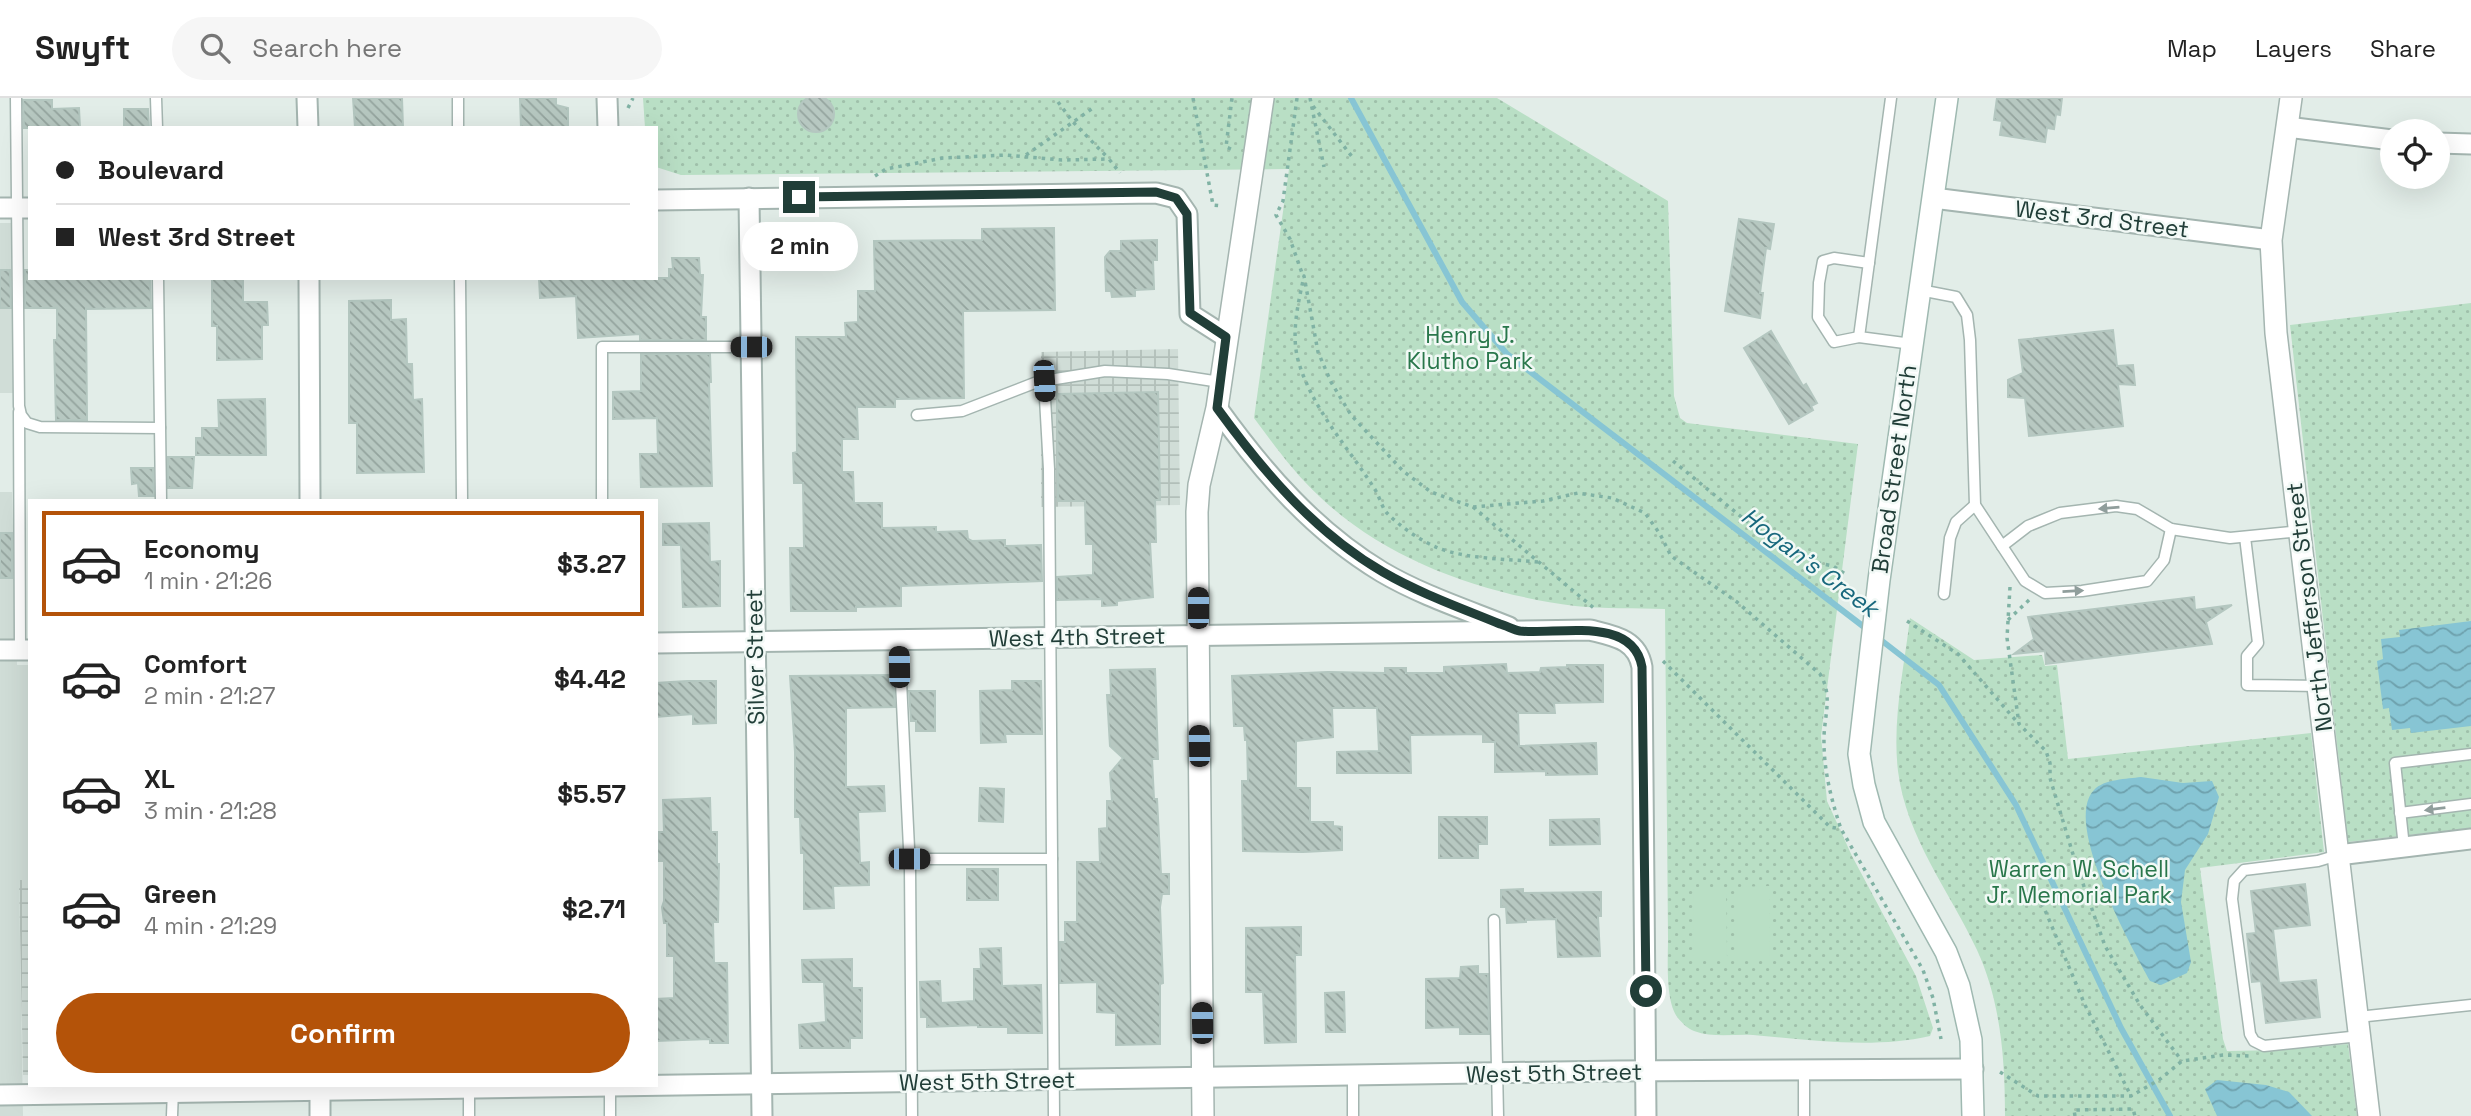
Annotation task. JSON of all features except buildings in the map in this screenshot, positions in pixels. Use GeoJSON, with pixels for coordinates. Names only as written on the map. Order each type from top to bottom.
{"type":"FeatureCollection","features":[{"type":"Feature","properties":{"kind":"street"},"geometry":{"type":"LineString","coordinates":[[307,98],[308,126]]}},
{"type":"Feature","properties":{"kind":"street"},"geometry":{"type":"LineString","coordinates":[[607,98],[608,126]]}},
{"type":"Feature","properties":{"kind":"street"},"geometry":{"type":"LineString","coordinates":[[1203,1116],[1197,512],[1199,485],[1217,408],[1263,98]]}},
{"type":"Feature","properties":{"kind":"street","name":"Broad Street North"},"geometry":{"type":"LineString","coordinates":[[1947,98],[1879,580],[1859,754],[1867,797],[1880,836],[1946,952],[1959,986],[1971,1040],[1973,1116]]}},
{"type":"Feature","properties":{"kind":"street","name":"North Jefferson Street"},"geometry":{"type":"LineString","coordinates":[[2291,98],[2271,240],[2276,333],[2369,1116]]}},
{"type":"Feature","properties":{"kind":"street"},"geometry":{"type":"LineString","coordinates":[[2287,127],[2380,139]]}},
{"type":"Feature","properties":{"kind":"street"},"geometry":{"type":"LineString","coordinates":[[2450,143],[2471,144]]}},
{"type":"Feature","properties":{"kind":"street"},"geometry":{"type":"LineString","coordinates":[[658,200],[1156,192],[1176,198],[1187,214],[1190,313],[1226,337]]}},
{"type":"Feature","properties":{"kind":"street","name":"Silver Street"},"geometry":{"type":"LineString","coordinates":[[749,198],[762,1116]]}},
{"type":"Feature","properties":{"kind":"street","name":"West 3rd Street"},"geometry":{"type":"LineString","coordinates":[[1933,198],[2271,240]]}},
{"type":"Feature","properties":{"kind":"street"},"geometry":{"type":"LineString","coordinates":[[309,280],[310,499]]}},
{"type":"Feature","properties":{"kind":"street"},"geometry":{"type":"LineString","coordinates":[[1217,408],[1264,469],[1331,537],[1383,572],[1434,597],[1518,631]]}},
{"type":"Feature","properties":{"kind":"street","name":"West 4th Street"},"geometry":{"type":"LineString","coordinates":[[658,643],[1590,630],[1622,638],[1639,654],[1642,667],[1647,1072]]}},
{"type":"Feature","properties":{"kind":"street"},"geometry":{"type":"LineString","coordinates":[[2338,855],[2471,839]]}},
{"type":"Feature","properties":{"kind":"street","name":"West 5th Street"},"geometry":{"type":"LineString","coordinates":[[658,1085],[1973,1069]]}},
{"type":"Feature","properties":{"kind":"street"},"geometry":{"type":"LineString","coordinates":[[1646,1116],[1647,1072]]}},
{"type":"Feature","properties":{"kind":"street"},"geometry":{"type":"LineString","coordinates":[[320,1087],[320,1116]]}},
{"type":"Feature","properties":{"kind":"street","name":"West 5th Street"},"geometry":{"type":"LineString","coordinates":[[0,1095],[173,1088],[320,1087]]}},
{"type":"Feature","properties":{"kind":"lane"},"geometry":{"type":"LineString","coordinates":[[16,98],[19,406],[17,650]]}},
{"type":"Feature","properties":{"kind":"lane"},"geometry":{"type":"LineString","coordinates":[[156,98],[157,126]]}},
{"type":"Feature","properties":{"kind":"lane"},"geometry":{"type":"LineString","coordinates":[[458,98],[458,126]]}},
{"type":"Feature","properties":{"kind":"lane"},"geometry":{"type":"LineString","coordinates":[[1860,337],[1892,98]]}},
{"type":"Feature","properties":{"kind":"lane"},"geometry":{"type":"LineString","coordinates":[[1869,263],[1834,258],[1823,261],[1818,317],[1834,342],[1860,337],[1912,344]]}},
{"type":"Feature","properties":{"kind":"lane"},"geometry":{"type":"LineString","coordinates":[[158,280],[161,499]]}},
{"type":"Feature","properties":{"kind":"lane"},"geometry":{"type":"LineString","coordinates":[[460,280],[462,499]]}},
{"type":"Feature","properties":{"kind":"lane"},"geometry":{"type":"LineString","coordinates":[[1920,290],[1956,297],[1967,315],[1975,505],[2025,581],[2045,593],[2082,591],[2147,581],[2164,560],[2171,529]]}},
{"type":"Feature","properties":{"kind":"lane"},"geometry":{"type":"LineString","coordinates":[[602,499],[602,347],[751,347]]}},
{"type":"Feature","properties":{"kind":"lane"},"geometry":{"type":"LineString","coordinates":[[916,415],[962,411],[1044,381],[1105,371],[1168,374],[1220,382]]}},
{"type":"Feature","properties":{"kind":"lane"},"geometry":{"type":"LineString","coordinates":[[1044,381],[1049,469],[1054,1116]]}},
{"type":"Feature","properties":{"kind":"lane"},"geometry":{"type":"LineString","coordinates":[[19,406],[27,423],[40,427],[160,428]]}},
{"type":"Feature","properties":{"kind":"lane"},"geometry":{"type":"LineString","coordinates":[[1944,594],[1950,538],[1954,526],[1975,505]]}},
{"type":"Feature","properties":{"kind":"lane"},"geometry":{"type":"LineString","coordinates":[[2002,546],[2028,526],[2060,513],[2116,506],[2137,509],[2171,529],[2230,538],[2300,531]]}},
{"type":"Feature","properties":{"kind":"lane"},"geometry":{"type":"LineString","coordinates":[[2245,537],[2258,643],[2246,656],[2247,685],[2319,686]]}},
{"type":"Feature","properties":{"kind":"lane"},"geometry":{"type":"LineString","coordinates":[[899,640],[909,859],[912,1116]]}},
{"type":"Feature","properties":{"kind":"lane"},"geometry":{"type":"LineString","coordinates":[[2404,847],[2395,763],[2471,754]]}},
{"type":"Feature","properties":{"kind":"lane"},"geometry":{"type":"LineString","coordinates":[[2400,813],[2471,804]]}},
{"type":"Feature","properties":{"kind":"lane"},"geometry":{"type":"LineString","coordinates":[[2338,855],[2318,861],[2244,870],[2234,881],[2232,899],[2250,1034],[2254,1041],[2264,1046],[2471,1005]]}},
{"type":"Feature","properties":{"kind":"lane"},"geometry":{"type":"LineString","coordinates":[[909,859],[1052,859]]}},
{"type":"Feature","properties":{"kind":"lane"},"geometry":{"type":"LineString","coordinates":[[1494,920],[1498,1116]]}},
{"type":"Feature","properties":{"kind":"lane"},"geometry":{"type":"LineString","coordinates":[[1804,1070],[1804,1116]]}},
{"type":"Feature","properties":{"kind":"lane"},"geometry":{"type":"LineString","coordinates":[[1353,1075],[1353,1116]]}},
{"type":"Feature","properties":{"kind":"lane"},"geometry":{"type":"LineString","coordinates":[[469,1087],[469,1116]]}},
{"type":"Feature","properties":{"kind":"lane"},"geometry":{"type":"LineString","coordinates":[[610,1087],[610,1116]]}},
{"type":"Feature","properties":{"kind":"lane"},"geometry":{"type":"LineString","coordinates":[[172,1116],[173,1088]]}},
{"type":"Feature","properties":{"kind":"path"},"geometry":{"type":"LineString","coordinates":[[628,108],[633,98]]}},
{"type":"Feature","properties":{"kind":"path"},"geometry":{"type":"LineString","coordinates":[[1193,98],[1213,205],[1223,206]]}},
{"type":"Feature","properties":{"kind":"path"},"geometry":{"type":"LineString","coordinates":[[1231,149],[1226,147],[1232,98]]}},
{"type":"Feature","properties":{"kind":"path"},"geometry":{"type":"LineString","coordinates":[[1297,98],[1283,201],[1276,215],[1290,239],[1304,276],[1318,352],[1331,382],[1351,415],[1403,471],[1431,492],[1473,507],[1595,609]]}},
{"type":"Feature","properties":{"kind":"path"},"geometry":{"type":"LineString","coordinates":[[1310,98],[1324,167]]}},
{"type":"Feature","properties":{"kind":"path"},"geometry":{"type":"LineString","coordinates":[[1058,102],[1120,173]]}},
{"type":"Feature","properties":{"kind":"path"},"geometry":{"type":"LineString","coordinates":[[1312,104],[1353,158]]}},
{"type":"Feature","properties":{"kind":"path"},"geometry":{"type":"LineString","coordinates":[[1025,156],[1093,108]]}},
{"type":"Feature","properties":{"kind":"path"},"geometry":{"type":"LineString","coordinates":[[875,176],[886,169],[943,158],[1006,155],[1062,160],[1109,159]]}},
{"type":"Feature","properties":{"kind":"path"},"geometry":{"type":"LineString","coordinates":[[1304,276],[1295,323],[1298,359],[1313,396],[1340,441],[1376,491],[1385,510],[1416,536],[1439,549],[1476,556],[1538,562]]}},
{"type":"Feature","properties":{"kind":"path"},"geometry":{"type":"LineString","coordinates":[[1673,461],[1777,545],[1804,560],[1833,566],[1847,575]]}},
{"type":"Feature","properties":{"kind":"path"},"geometry":{"type":"LineString","coordinates":[[1473,507],[1543,501],[1578,493],[1612,498],[1645,513],[1671,556],[1737,602],[1820,674],[1828,685],[1824,743],[1832,804],[1841,829],[1923,970],[1933,998],[1941,1039]]}},
{"type":"Feature","properties":{"kind":"path"},"geometry":{"type":"LineString","coordinates":[[2010,582],[2007,638],[2019,724]]}},
{"type":"Feature","properties":{"kind":"path"},"geometry":{"type":"LineString","coordinates":[[2008,620],[2029,600]]}},
{"type":"Feature","properties":{"kind":"path"},"geometry":{"type":"LineString","coordinates":[[1907,621],[1958,654],[2046,751],[2050,763],[2050,778],[2074,861],[2105,946],[2140,1005],[2182,1061]]}},
{"type":"Feature","properties":{"kind":"path"},"geometry":{"type":"LineString","coordinates":[[1663,661],[1830,827],[1841,829]]}},
{"type":"Feature","properties":{"kind":"path"},"geometry":{"type":"LineString","coordinates":[[2042,903],[2085,1005],[2134,1095]]}},
{"type":"Feature","properties":{"kind":"path"},"geometry":{"type":"LineString","coordinates":[[2000,1072],[2038,1096],[2134,1095],[2159,1080],[2182,1061],[2223,1055],[2250,1056]]}},
{"type":"Feature","properties":{"kind":"path"},"geometry":{"type":"LineString","coordinates":[[2074,1116],[2074,1111],[2133,1109],[2135,1116]]}},
{"type":"Feature","properties":{"kind":"shaded area"},"geometry":{"type":"Polygon","coordinates":[[[0,223],[11,223],[13,393],[0,393],[0,223]]]}},
{"type":"Feature","properties":{"kind":"shaded area"},"geometry":{"type":"Polygon","coordinates":[[[1178,349],[1180,505],[1041,507],[1041,352],[1178,349]]]}},
{"type":"Feature","properties":{"kind":"shaded area"},"geometry":{"type":"Polygon","coordinates":[[[0,492],[12,492],[17,665],[28,665],[28,880],[19,881],[23,1116],[0,1116],[0,492]]]}},
{"type":"Feature","properties":{"kind":"shaded area"},"geometry":{"type":"Polygon","coordinates":[[[19,880],[28,880],[28,1075],[23,1075],[19,880]]]}},
{"type":"Feature","properties":{"kind":"green space","name":"Henry J. Klutho Park"},"geometry":{"type":"Polygon","coordinates":[[[643,98],[1497,98],[1668,201],[1674,396],[1680,418],[1687,423],[1858,444],[1821,736],[1827,801],[1852,856],[1916,976],[1933,1028],[1930,1036],[1864,1043],[1716,1035],[1692,1030],[1678,1018],[1671,1002],[1668,969],[1665,609],[1575,606],[1506,593],[1438,571],[1375,539],[1346,519],[1319,496],[1293,468],[1254,418],[1289,169],[681,175],[658,168],[658,126],[645,126],[643,98]]]}},
{"type":"Feature","properties":{"kind":"green space"},"geometry":{"type":"Polygon","coordinates":[[[2471,303],[2471,828],[2348,842],[2290,325],[2471,303]]]}},
{"type":"Feature","properties":{"kind":"green space","name":"Warren W. Schell Jr. Memorial Park"},"geometry":{"type":"Polygon","coordinates":[[[1910,618],[1974,660],[2042,655],[2045,666],[2057,665],[2068,759],[2311,733],[2324,852],[2200,868],[2223,1039],[2227,1051],[2281,1050],[2348,1044],[2357,1116],[2005,1116],[2000,1032],[1992,990],[1977,950],[1919,841],[1910,819],[1898,771],[1896,733],[1899,694],[1910,618]]]}},
{"type":"Feature","properties":{"kind":"green space"},"geometry":{"type":"Polygon","coordinates":[[[1769,886],[1770,958],[1737,958],[1737,887],[1769,886]]]}},
{"type":"Feature","properties":{"kind":"green space"},"geometry":{"type":"Polygon","coordinates":[[[1693,887],[1726,887],[1727,958],[1694,958],[1693,887]]]}},
{"type":"Feature","properties":{"kind":"water"},"geometry":{"type":"Polygon","coordinates":[[[2471,621],[2471,726],[2411,733],[2410,728],[2392,730],[2389,708],[2383,709],[2377,661],[2383,659],[2381,639],[2400,637],[2399,630],[2471,621]]]}},
{"type":"Feature","properties":{"kind":"water"},"geometry":{"type":"Polygon","coordinates":[[[2141,777],[2183,783],[2212,781],[2219,797],[2208,834],[2185,870],[2181,902],[2191,962],[2187,973],[2161,985],[2150,981],[2116,914],[2093,856],[2087,829],[2086,806],[2098,786],[2141,777]]]}},
{"type":"Feature","properties":{"kind":"water"},"geometry":{"type":"Polygon","coordinates":[[[2217,1080],[2266,1085],[2289,1092],[2312,1116],[2217,1116],[2205,1089],[2217,1080]]]}},
{"type":"Feature","properties":{"kind":"waterway","name":"Hogan's Creek"},"geometry":{"type":"LineString","coordinates":[[1351,98],[1462,302],[1507,354],[1868,630]]}},
{"type":"Feature","properties":{"kind":"waterway","name":"Hogan's Creek"},"geometry":{"type":"LineString","coordinates":[[1877,637],[1939,685],[2016,805],[2121,1028],[2170,1116]]}},
{"type":"Feature","properties":{"kind":"route"},"geometry":{"type":"LineString","coordinates":[[799,197],[1156,192],[1176,198],[1187,214],[1190,313],[1226,337],[1217,408],[1249,452],[1287,495],[1331,537],[1383,572],[1434,597],[1518,631],[1590,630],[1622,638],[1639,654],[1642,667],[1646,991]]}}]}
